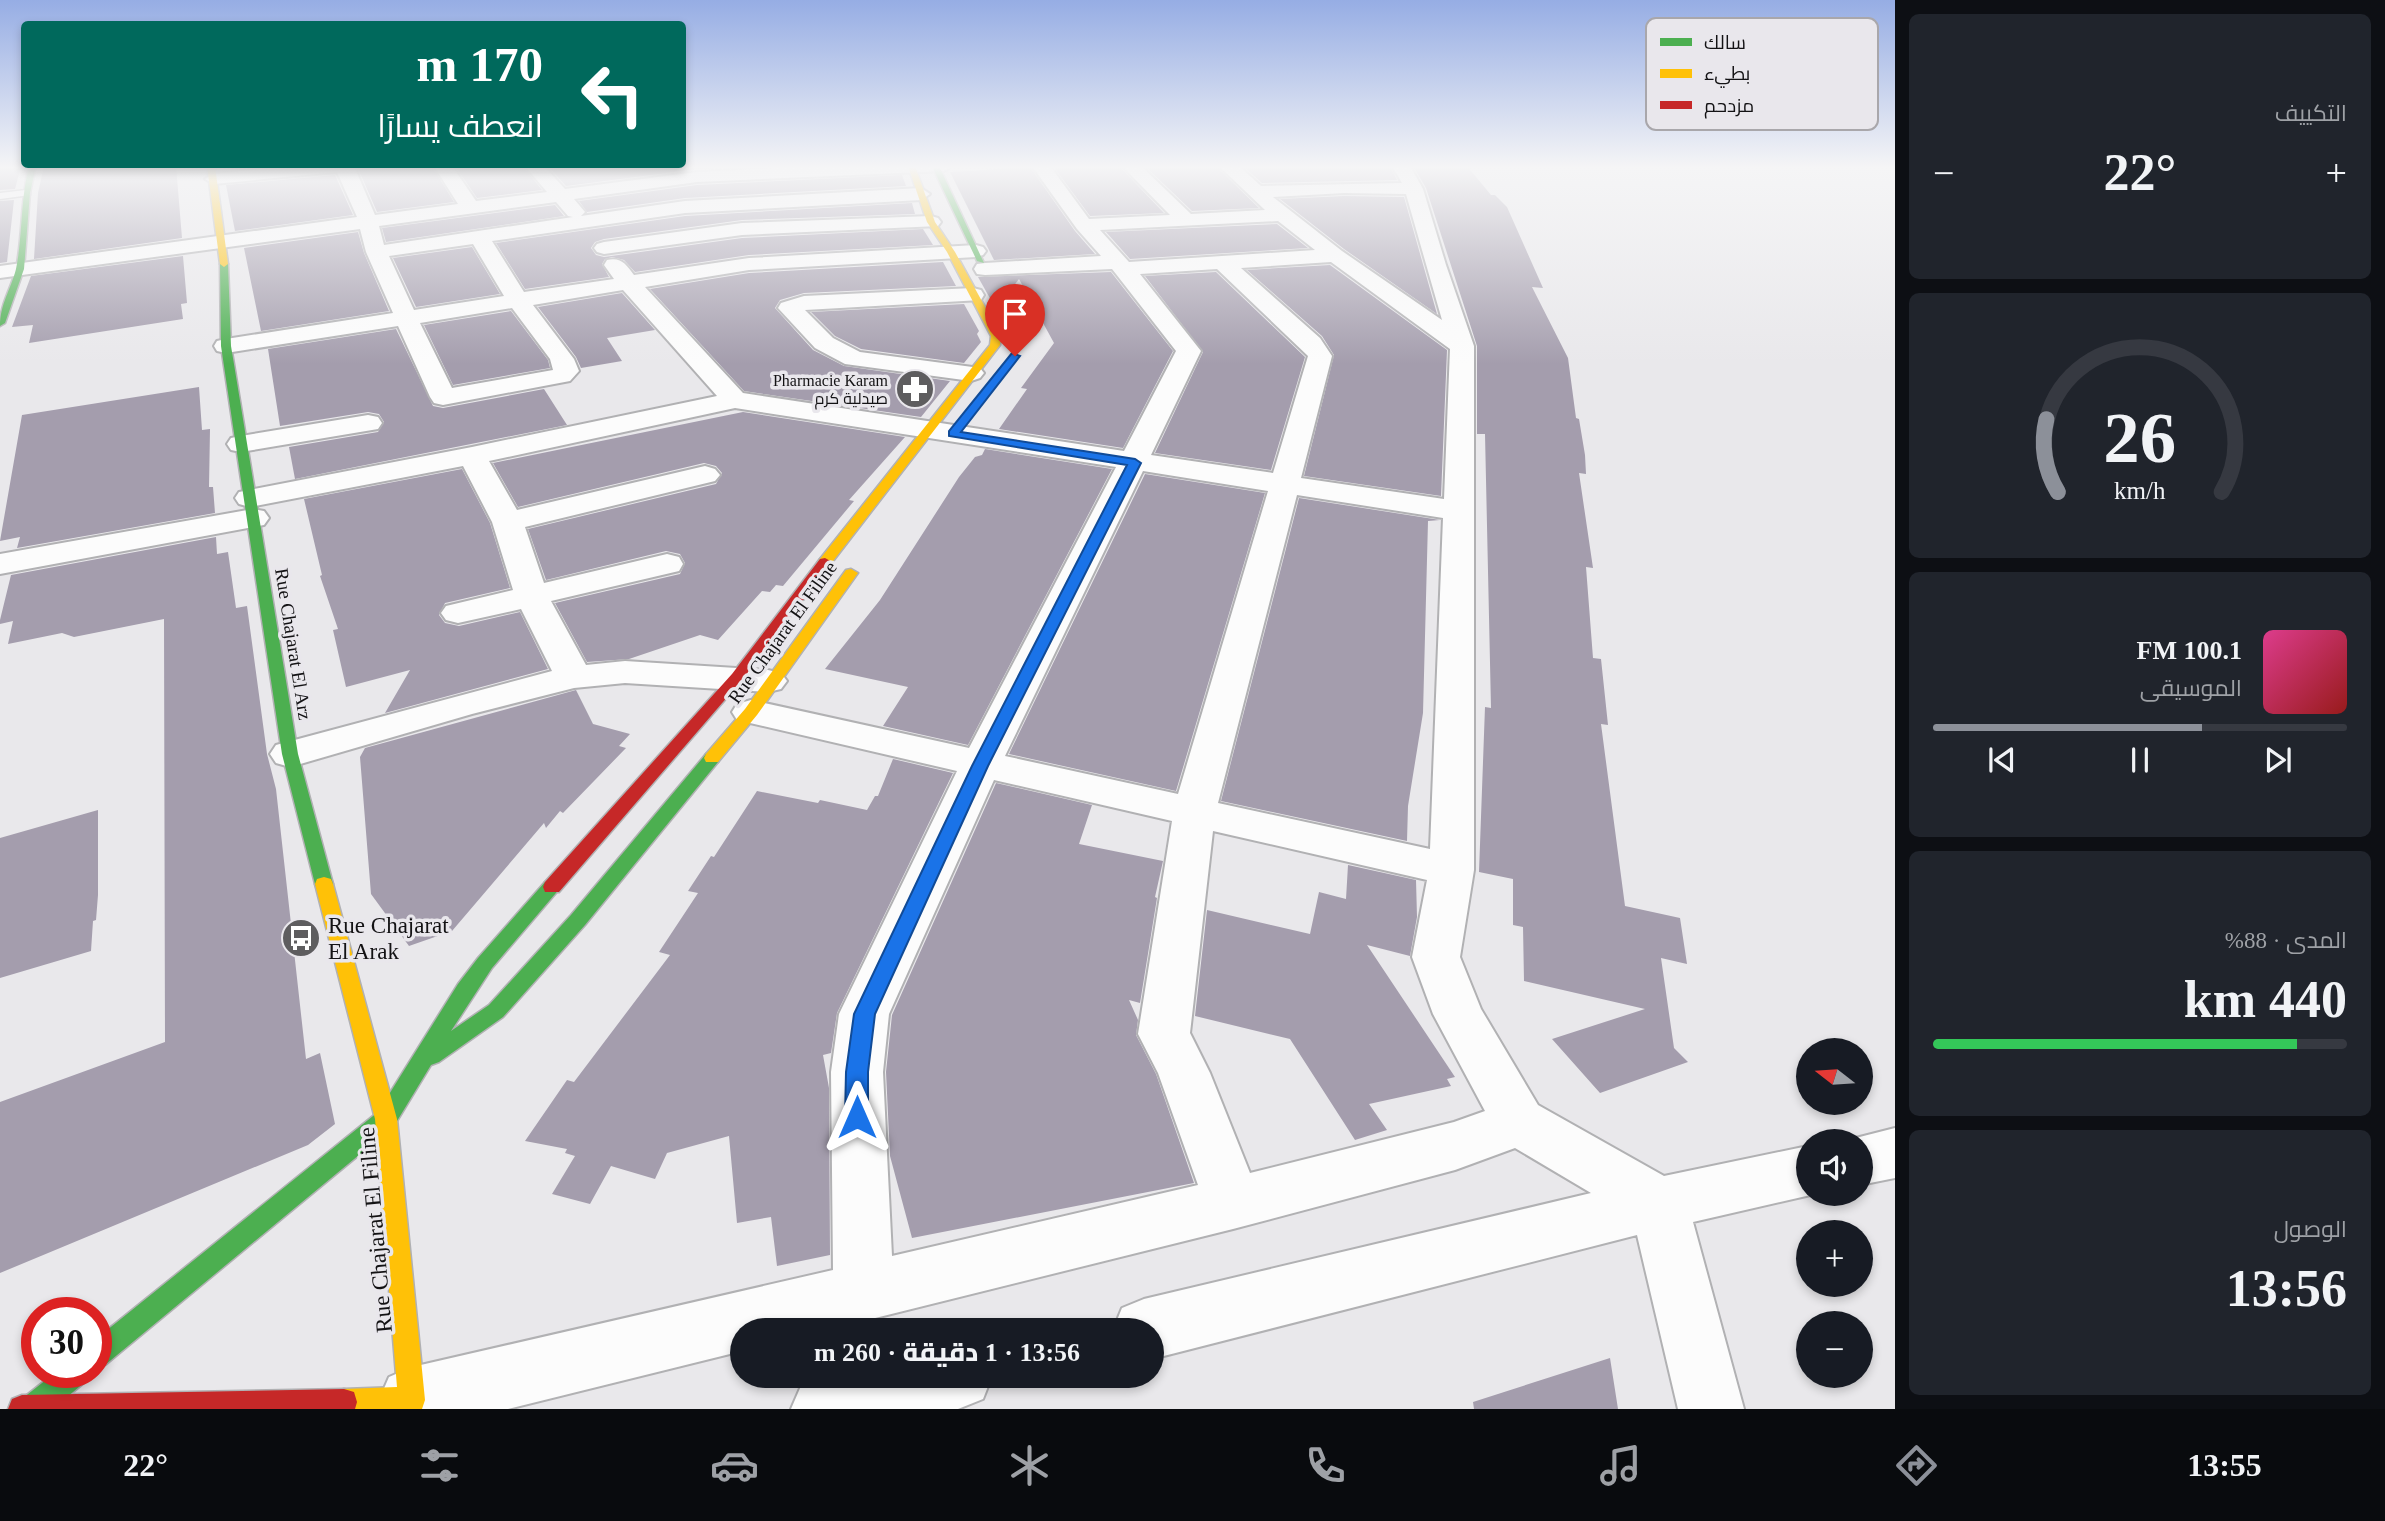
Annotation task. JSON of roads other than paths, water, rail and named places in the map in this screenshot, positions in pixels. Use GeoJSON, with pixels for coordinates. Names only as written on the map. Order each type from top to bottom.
{"type":"FeatureCollection","features":[{"type":"Feature","properties":{"kind":"street"},"geometry":{"type":"LineString","coordinates":[[0,323],[20,269],[23,232]]}},
{"type":"Feature","properties":{"kind":"street","name":"Rue Chajarat El Arz"},"geometry":{"type":"LineString","coordinates":[[221,232],[226,346],[290,754],[386,1119]]}},
{"type":"Feature","properties":{"kind":"street"},"geometry":{"type":"LineString","coordinates":[[0,272],[297,232]]}},
{"type":"Feature","properties":{"kind":"street"},"geometry":{"type":"LineString","coordinates":[[371,232],[376,252],[443,397],[561,376],[566,371],[566,366],[518,300],[479,237]]}},
{"type":"Feature","properties":{"kind":"street"},"geometry":{"type":"LineString","coordinates":[[376,252],[516,232]]}},
{"type":"Feature","properties":{"kind":"street"},"geometry":{"type":"LineString","coordinates":[[592,232],[628,282],[735,400]]}},
{"type":"Feature","properties":{"kind":"street"},"geometry":{"type":"LineString","coordinates":[[604,248],[719,232]]}},
{"type":"Feature","properties":{"kind":"street","name":"Rue Chajarat El Filine"},"geometry":{"type":"LineString","coordinates":[[418,1065],[496,1011],[578,920],[949,431],[971,373],[995,345],[996,336],[938,232]]}},
{"type":"Feature","properties":{"kind":"street"},"geometry":{"type":"LineString","coordinates":[[967,232],[984,267]]}},
{"type":"Feature","properties":{"kind":"street"},"geometry":{"type":"LineString","coordinates":[[863,1290],[857,1072],[864,1014],[980,766],[1135,463],[1189,351],[1121,265],[1090,232]]}},
{"type":"Feature","properties":{"kind":"street"},"geometry":{"type":"LineString","coordinates":[[1304,232],[1462,346]]}},
{"type":"Feature","properties":{"kind":"street"},"geometry":{"type":"LineString","coordinates":[[1424,232],[1462,346],[1452,870],[1436,957],[1458,1014],[1519,1122],[1659,1203],[1711,1409]]}},
{"type":"Feature","properties":{"kind":"street"},"geometry":{"type":"LineString","coordinates":[[226,346],[749,264],[951,252],[984,267],[1223,263],[1335,255]]}},
{"type":"Feature","properties":{"kind":"street"},"geometry":{"type":"LineString","coordinates":[[1223,263],[1311,343],[1320,356],[1194,814],[1164,1034],[1184,1073],[1233,1203]]}},
{"type":"Feature","properties":{"kind":"street"},"geometry":{"type":"LineString","coordinates":[[971,373],[854,359],[824,343],[789,308],[804,303],[973,295]]}},
{"type":"Feature","properties":{"kind":"street"},"geometry":{"type":"LineString","coordinates":[[0,564],[735,400],[1460,511]]}},
{"type":"Feature","properties":{"kind":"street"},"geometry":{"type":"LineString","coordinates":[[241,444],[368,423]]}},
{"type":"Feature","properties":{"kind":"street"},"geometry":{"type":"LineString","coordinates":[[472,457],[508,522],[532,597],[574,677]]}},
{"type":"Feature","properties":{"kind":"street"},"geometry":{"type":"LineString","coordinates":[[508,522],[705,475]]}},
{"type":"Feature","properties":{"kind":"street","name":"Rue Chajarat El Filine"},"geometry":{"type":"LineString","coordinates":[[412,1404],[386,1119],[485,963],[753,690],[862,558]]}},
{"type":"Feature","properties":{"kind":"street"},"geometry":{"type":"LineString","coordinates":[[458,613],[667,564]]}},
{"type":"Feature","properties":{"kind":"street"},"geometry":{"type":"LineString","coordinates":[[290,754],[458,706],[574,677],[625,672],[753,690],[980,766],[1452,870]]}},
{"type":"Feature","properties":{"kind":"street"},"geometry":{"type":"LineString","coordinates":[[112,1343],[386,1119]]}},
{"type":"Feature","properties":{"kind":"street"},"geometry":{"type":"LineString","coordinates":[[22,1409],[412,1404],[863,1290],[1233,1203],[1455,1146],[1519,1122]]}},
{"type":"Feature","properties":{"kind":"street"},"geometry":{"type":"LineString","coordinates":[[1873,1157],[1895,1153]]}},
{"type":"Feature","properties":{"kind":"street"},"geometry":{"type":"LineString","coordinates":[[1164,1325],[1659,1203],[1796,1174]]}},
{"type":"Feature","properties":{"kind":"street"},"geometry":{"type":"LineString","coordinates":[[33,1408],[57,1388]]}},
{"type":"Feature","properties":{"kind":"street"},"geometry":{"type":"LineString","coordinates":[[824,1409],[911,1388]]}},
{"type":"Feature","properties":{"kind":"place","name":"Pharmacie Karam صيدلية كرم"},"geometry":{"type":"Point","coordinates":[915,389]}},
{"type":"Feature","properties":{"kind":"place","name":"Rue Chajarat El Arak"},"geometry":{"type":"Point","coordinates":[301,938]}}]}
